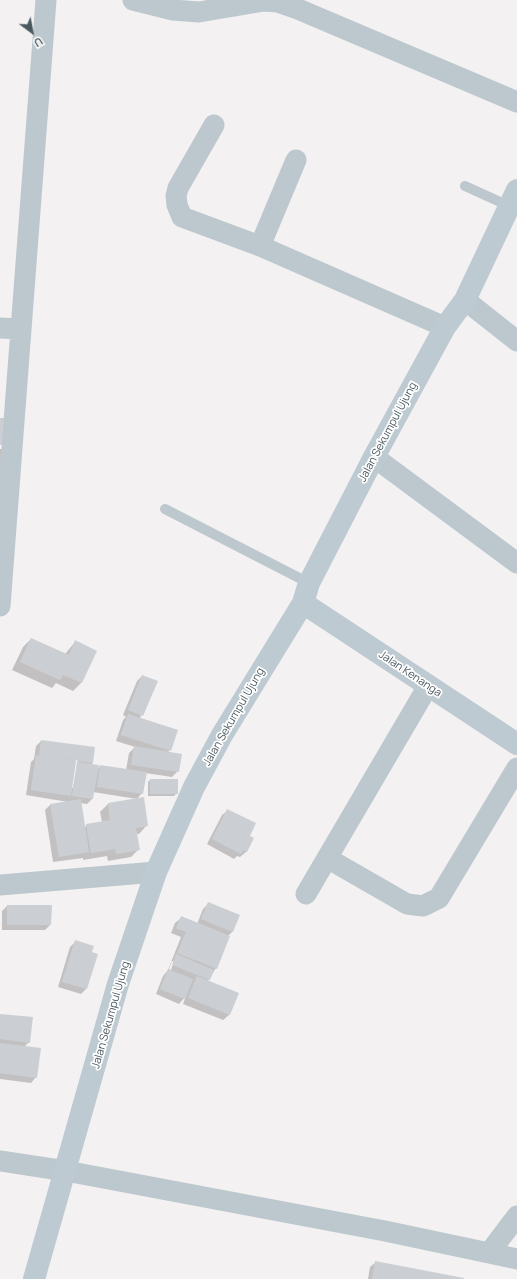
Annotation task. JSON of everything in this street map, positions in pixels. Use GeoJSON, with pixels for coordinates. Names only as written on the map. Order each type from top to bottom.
{"type":"FeatureCollection","features":[{"type":"Feature","properties":{"kind":"main road","name":"Jalan Sekumpul Ujung"},"geometry":{"type":"LineString","coordinates":[[34,1279],[118,984],[156,872],[194,787],[222,735],[306,593],[374,456],[444,327],[465,300],[513,198]]}},
{"type":"Feature","properties":{"kind":"main road","name":"Jalan Kenanga"},"geometry":{"type":"LineString","coordinates":[[306,593],[428,686],[517,744]]}},
{"type":"Feature","properties":{"kind":"street"},"geometry":{"type":"LineString","coordinates":[[0,606],[10,328],[46,0]]}},
{"type":"Feature","properties":{"kind":"street"},"geometry":{"type":"LineString","coordinates":[[133,0],[173,10],[199,12],[264,1],[278,2],[298,9],[517,102]]}},
{"type":"Feature","properties":{"kind":"street"},"geometry":{"type":"LineString","coordinates":[[214,125],[178,188],[176,196],[177,204],[182,217],[192,222],[260,246],[444,327]]}},
{"type":"Feature","properties":{"kind":"street"},"geometry":{"type":"LineString","coordinates":[[260,246],[296,160]]}},
{"type":"Feature","properties":{"kind":"street"},"geometry":{"type":"LineString","coordinates":[[465,300],[517,341]]}},
{"type":"Feature","properties":{"kind":"street"},"geometry":{"type":"LineString","coordinates":[[374,456],[516,560]]}},
{"type":"Feature","properties":{"kind":"street"},"geometry":{"type":"LineString","coordinates":[[306,894],[428,686]]}},
{"type":"Feature","properties":{"kind":"street"},"geometry":{"type":"LineString","coordinates":[[327,858],[407,904],[423,906],[439,898],[517,768]]}},
{"type":"Feature","properties":{"kind":"street"},"geometry":{"type":"LineString","coordinates":[[0,885],[156,872]]}},
{"type":"Feature","properties":{"kind":"street"},"geometry":{"type":"LineString","coordinates":[[0,1161],[66,1171],[385,1231],[517,1259]]}},
{"type":"Feature","properties":{"kind":"street"},"geometry":{"type":"LineString","coordinates":[[489,1253],[517,1216]]}},
{"type":"Feature","properties":{"kind":"lane"},"geometry":{"type":"LineString","coordinates":[[465,186],[513,198]]}},
{"type":"Feature","properties":{"kind":"lane"},"geometry":{"type":"LineString","coordinates":[[165,509],[306,593]]}},
{"type":"Feature","properties":{"kind":"building"},"geometry":{"type":"Polygon","coordinates":[[[0,418],[4,418],[3,445],[0,445],[0,418]]]}},
{"type":"Feature","properties":{"kind":"building"},"geometry":{"type":"Polygon","coordinates":[[[31,638],[69,655],[75,640],[97,651],[82,683],[63,675],[60,680],[20,662],[31,638]]]}},
{"type":"Feature","properties":{"kind":"building"},"geometry":{"type":"Polygon","coordinates":[[[142,675],[158,681],[143,716],[128,710],[142,675]]]}},
{"type":"Feature","properties":{"kind":"building"},"geometry":{"type":"Polygon","coordinates":[[[128,714],[178,730],[171,751],[121,735],[128,714]]]}},
{"type":"Feature","properties":{"kind":"building"},"geometry":{"type":"Polygon","coordinates":[[[41,740],[95,747],[93,763],[51,757],[76,761],[71,796],[31,790],[36,755],[39,756],[41,740]]]}},
{"type":"Feature","properties":{"kind":"building"},"geometry":{"type":"Polygon","coordinates":[[[134,746],[182,754],[179,772],[131,765],[134,746]]]}},
{"type":"Feature","properties":{"kind":"building"},"geometry":{"type":"Polygon","coordinates":[[[77,762],[99,765],[93,799],[72,796],[77,762]]]}},
{"type":"Feature","properties":{"kind":"building"},"geometry":{"type":"Polygon","coordinates":[[[100,765],[147,772],[143,794],[97,787],[100,765]]]}},
{"type":"Feature","properties":{"kind":"building"},"geometry":{"type":"Polygon","coordinates":[[[150,779],[178,779],[178,794],[150,794],[150,779]]]}},
{"type":"Feature","properties":{"kind":"building"},"geometry":{"type":"Polygon","coordinates":[[[144,797],[148,826],[136,828],[140,850],[116,854],[115,849],[91,853],[86,824],[110,820],[108,803],[144,797]]]}},
{"type":"Feature","properties":{"kind":"building"},"geometry":{"type":"Polygon","coordinates":[[[81,799],[89,852],[59,857],[50,804],[81,799]]]}},
{"type":"Feature","properties":{"kind":"building"},"geometry":{"type":"Polygon","coordinates":[[[227,809],[256,823],[250,836],[254,838],[247,852],[243,850],[241,854],[212,839],[227,809]]]}},
{"type":"Feature","properties":{"kind":"building"},"geometry":{"type":"Polygon","coordinates":[[[208,902],[240,915],[233,932],[201,919],[208,902]]]}},
{"type":"Feature","properties":{"kind":"building"},"geometry":{"type":"Polygon","coordinates":[[[7,905],[52,905],[51,925],[7,925],[7,905]]]}},
{"type":"Feature","properties":{"kind":"building"},"geometry":{"type":"Polygon","coordinates":[[[181,916],[230,936],[217,969],[177,953],[186,932],[176,928],[181,916]]]}},
{"type":"Feature","properties":{"kind":"building"},"geometry":{"type":"Polygon","coordinates":[[[75,940],[94,946],[92,952],[98,954],[87,989],[62,982],[75,940]]]}},
{"type":"Feature","properties":{"kind":"building"},"geometry":{"type":"Polygon","coordinates":[[[176,954],[214,970],[210,980],[172,965],[176,954]]]}},
{"type":"Feature","properties":{"kind":"building"},"geometry":{"type":"Polygon","coordinates":[[[168,969],[193,979],[185,999],[160,989],[168,969]]]}},
{"type":"Feature","properties":{"kind":"building"},"geometry":{"type":"Polygon","coordinates":[[[197,976],[239,993],[230,1015],[188,998],[197,976]]]}},
{"type":"Feature","properties":{"kind":"building"},"geometry":{"type":"Polygon","coordinates":[[[0,1014],[33,1017],[30,1043],[0,1039],[0,1014]]]}},
{"type":"Feature","properties":{"kind":"building"},"geometry":{"type":"Polygon","coordinates":[[[0,1043],[41,1048],[37,1078],[0,1073],[0,1043]]]}},
{"type":"Feature","properties":{"kind":"building"},"geometry":{"type":"Polygon","coordinates":[[[375,1261],[464,1278],[464,1279],[372,1279],[375,1261]]]}}]}
